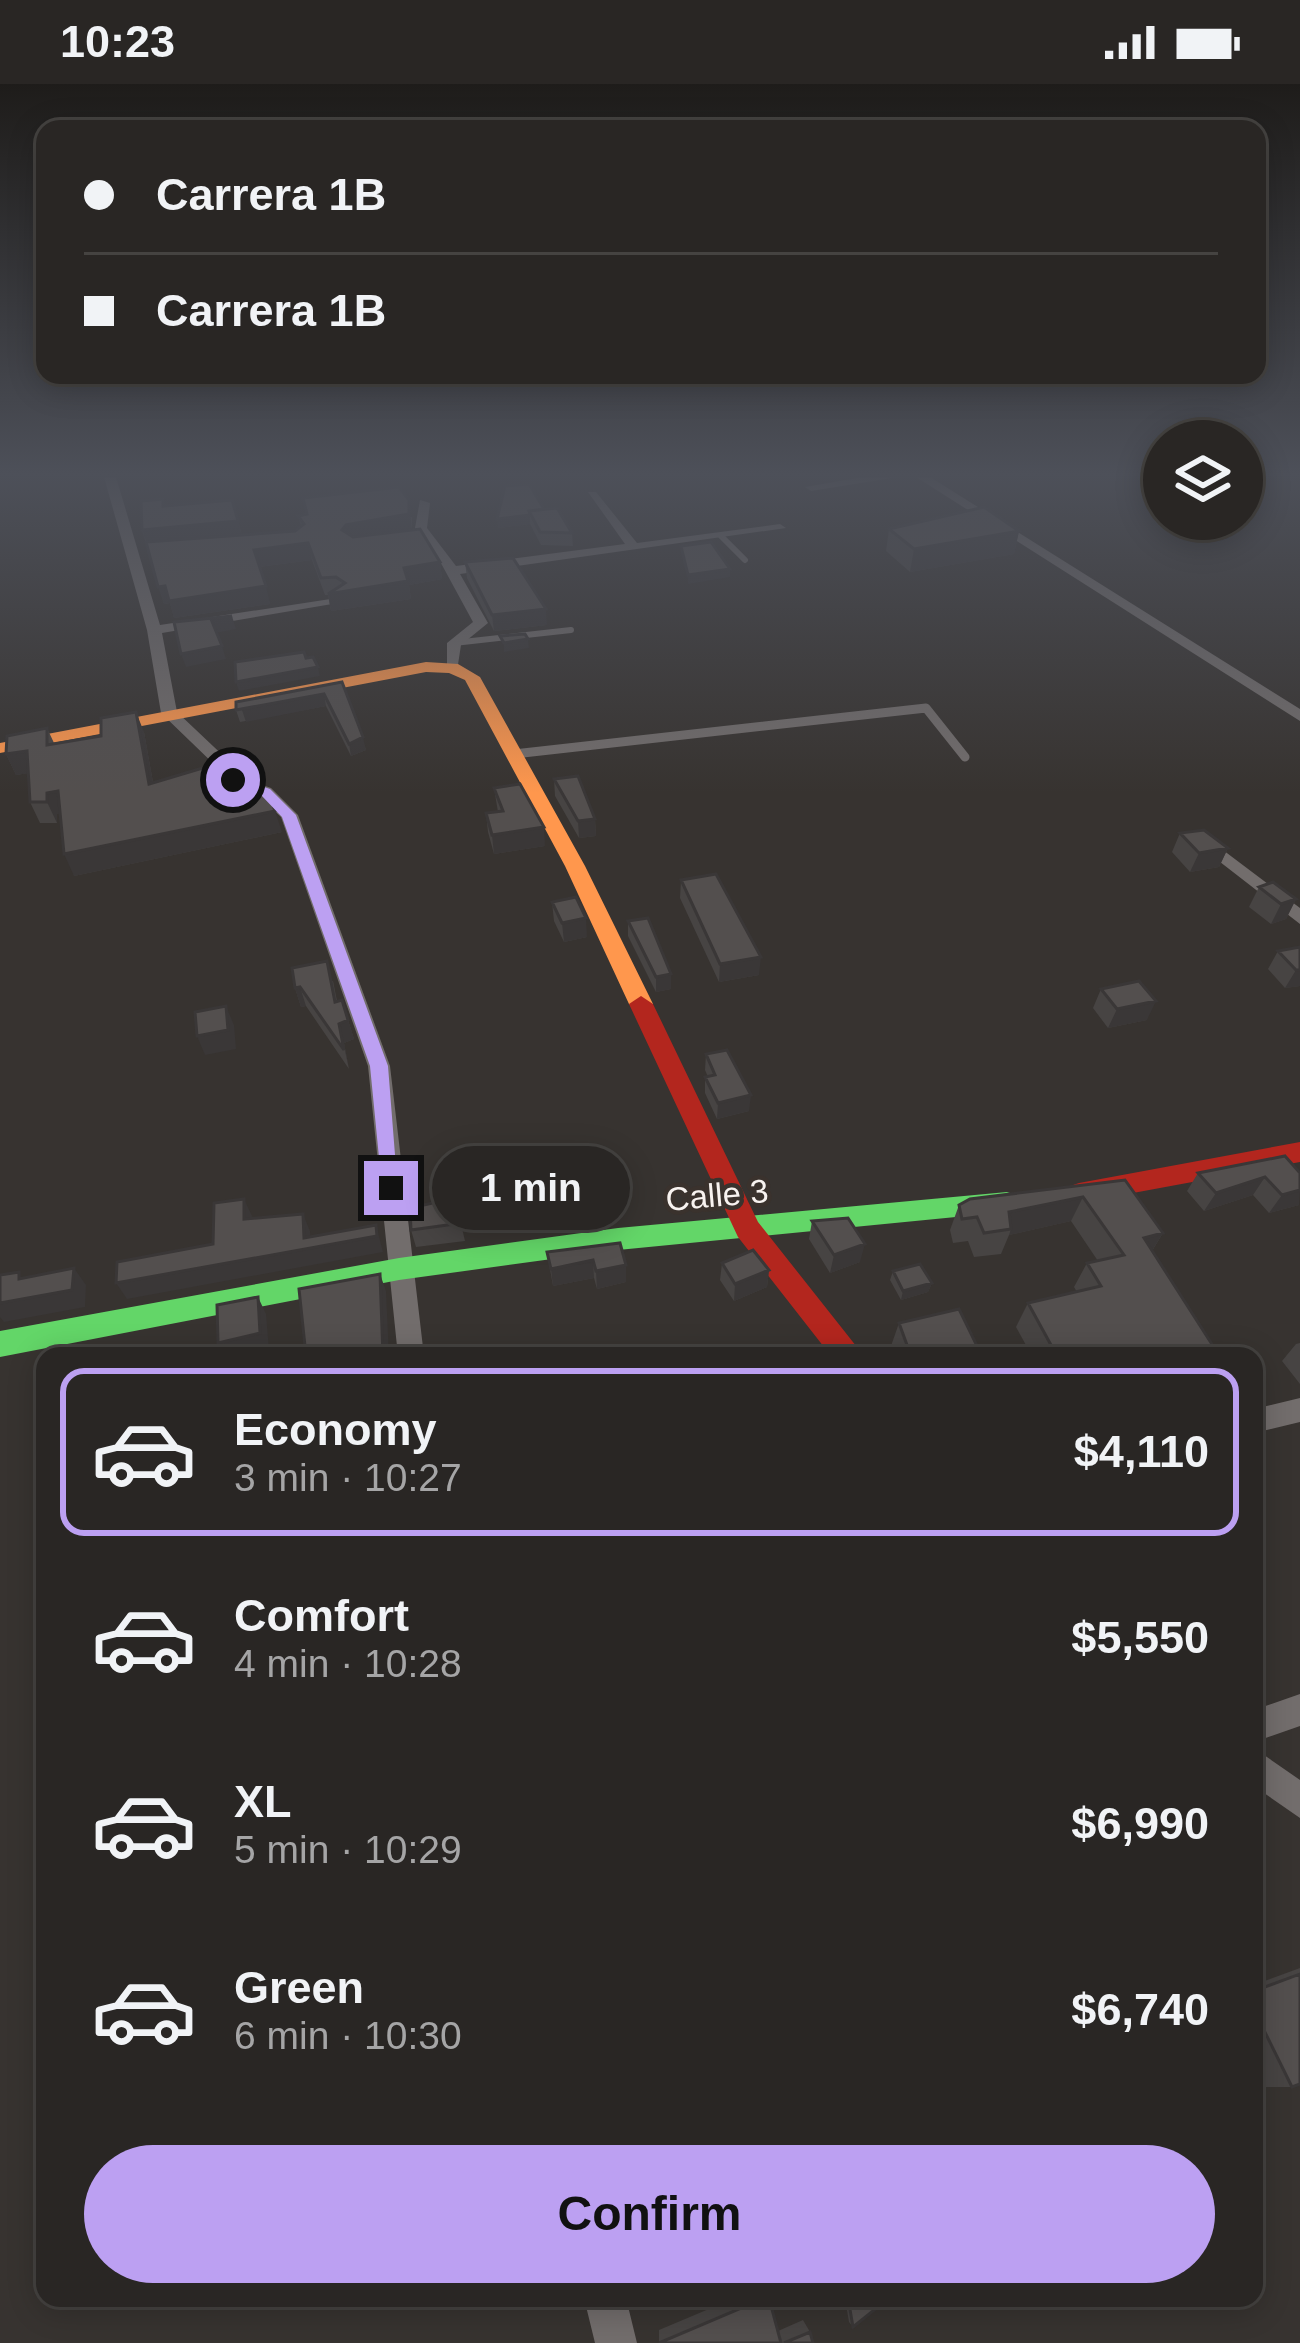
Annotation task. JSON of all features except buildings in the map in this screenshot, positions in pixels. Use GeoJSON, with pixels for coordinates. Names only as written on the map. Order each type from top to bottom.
{"type":"FeatureCollection","features":[{"type":"Feature","properties":{"kind":"street"},"geometry":{"type":"LineString","coordinates":[[139,582],[154,630],[169,713],[226,767],[233,780],[266,792],[289,815],[379,1066],[410,1347]]}},
{"type":"Feature","properties":{"kind":"street"},"geometry":{"type":"LineString","coordinates":[[0,748],[426,667],[453,655],[481,622],[457,582]]}},
{"type":"Feature","properties":{"kind":"street"},"geometry":{"type":"LineString","coordinates":[[1089,582],[1300,716]]}},
{"type":"Feature","properties":{"kind":"street"},"geometry":{"type":"LineString","coordinates":[[154,630],[337,602]]}},
{"type":"Feature","properties":{"kind":"street"},"geometry":{"type":"LineString","coordinates":[[453,655],[472,677],[575,866],[748,1229],[842,1347]]}},
{"type":"Feature","properties":{"kind":"street"},"geometry":{"type":"LineString","coordinates":[[1192,832],[1300,918]]}},
{"type":"Feature","properties":{"kind":"street","name":"Calle 3"},"geometry":{"type":"LineString","coordinates":[[0,1344],[399,1269],[618,1238],[1068,1196],[1300,1152]]}},
{"type":"Feature","properties":{"kind":"street"},"geometry":{"type":"LineString","coordinates":[[1263,1419],[1300,1410]]}},
{"type":"Feature","properties":{"kind":"street"},"geometry":{"type":"LineString","coordinates":[[1263,1723],[1300,1710]]}},
{"type":"Feature","properties":{"kind":"street"},"geometry":{"type":"LineString","coordinates":[[1263,1772],[1300,1801]]}},
{"type":"Feature","properties":{"kind":"street"},"geometry":{"type":"LineString","coordinates":[[607,2307],[616,2343]]}},
{"type":"Feature","properties":{"kind":"lane"},"geometry":{"type":"LineString","coordinates":[[453,655],[572,630]]}},
{"type":"Feature","properties":{"kind":"lane"},"geometry":{"type":"LineString","coordinates":[[514,754],[926,708],[965,757]]}},
{"type":"Feature","properties":{"kind":"traffic: fast"},"geometry":{"type":"LineString","coordinates":[[0,1344],[399,1269],[618,1239],[1007,1202]]}},
{"type":"Feature","properties":{"kind":"traffic: slow"},"geometry":{"type":"LineString","coordinates":[[0,748],[426,667],[452,668],[472,677],[575,866],[641,1004]]}},
{"type":"Feature","properties":{"kind":"traffic: jam"},"geometry":{"type":"LineString","coordinates":[[641,1004],[748,1229],[842,1347]]}},
{"type":"Feature","properties":{"kind":"traffic: jam"},"geometry":{"type":"LineString","coordinates":[[1079,1193],[1300,1152]]}},
{"type":"Feature","properties":{"kind":"route"},"geometry":{"type":"LineString","coordinates":[[233,780],[266,792],[289,815],[379,1066],[391,1188]]}}]}
